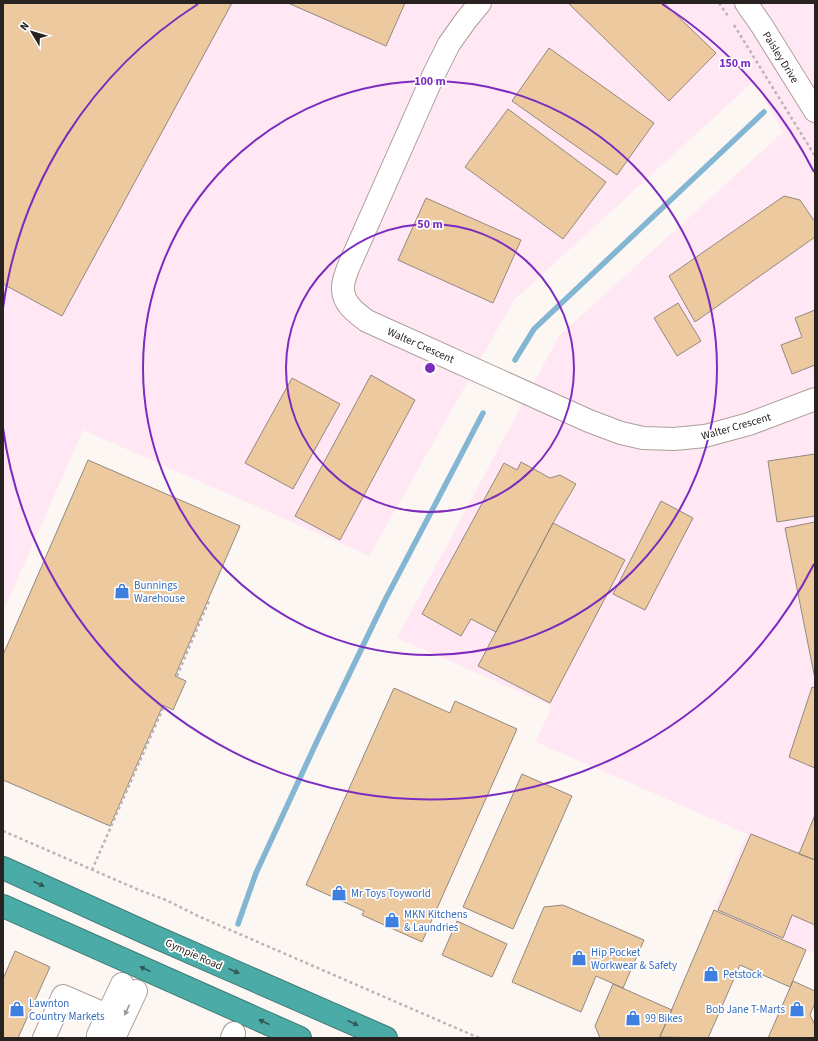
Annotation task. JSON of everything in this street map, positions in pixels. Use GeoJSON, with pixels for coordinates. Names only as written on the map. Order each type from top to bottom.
{"type":"FeatureCollection","features":[{"type":"Feature","properties":{"kind":"highway","name":"Gympie Road"},"geometry":{"type":"LineString","coordinates":[[3,868],[386,1038]]}},
{"type":"Feature","properties":{"kind":"highway"},"geometry":{"type":"LineString","coordinates":[[3,906],[300,1038]]}},
{"type":"Feature","properties":{"kind":"street","name":"Walter Crescent"},"geometry":{"type":"LineString","coordinates":[[480,3],[449,44],[434,74],[348,268],[343,288],[345,300],[355,312],[367,321],[589,421],[621,433],[643,438],[674,439],[705,436],[749,424],[815,399]]}},
{"type":"Feature","properties":{"kind":"street","name":"Paisley Drive"},"geometry":{"type":"LineString","coordinates":[[746,3],[815,111]]}},
{"type":"Feature","properties":{"kind":"street"},"geometry":{"type":"LineString","coordinates":[[44,1038],[63,996],[109,1030],[129,987]]}},
{"type":"Feature","properties":{"kind":"path"},"geometry":{"type":"LineString","coordinates":[[719,3],[754,56],[815,156]]}},
{"type":"Feature","properties":{"kind":"path"},"geometry":{"type":"LineString","coordinates":[[177,676],[209,601]]}},
{"type":"Feature","properties":{"kind":"path"},"geometry":{"type":"LineString","coordinates":[[92,870],[164,706]]}},
{"type":"Feature","properties":{"kind":"path"},"geometry":{"type":"LineString","coordinates":[[3,832],[166,900],[198,916],[479,1038]]}},
{"type":"Feature","properties":{"kind":"shaded area"},"geometry":{"type":"Polygon","coordinates":[[[3,3],[815,3],[815,954],[714,910],[747,834],[536,742],[552,706],[397,638],[559,336],[783,132],[754,81],[514,300],[369,556],[83,430],[3,612],[3,3]]]}},
{"type":"Feature","properties":{"kind":"building"},"geometry":{"type":"Polygon","coordinates":[[[3,3],[232,3],[62,316],[3,284],[3,3]]]}},
{"type":"Feature","properties":{"kind":"building"},"geometry":{"type":"Polygon","coordinates":[[[288,3],[405,3],[386,46],[288,3]]]}},
{"type":"Feature","properties":{"kind":"building"},"geometry":{"type":"Polygon","coordinates":[[[568,3],[664,3],[716,53],[669,101],[568,3]]]}},
{"type":"Feature","properties":{"kind":"building"},"geometry":{"type":"Polygon","coordinates":[[[549,48],[654,123],[617,175],[512,101],[549,48]]]}},
{"type":"Feature","properties":{"kind":"building"},"geometry":{"type":"Polygon","coordinates":[[[508,109],[606,182],[563,239],[465,167],[508,109]]]}},
{"type":"Feature","properties":{"kind":"building"},"geometry":{"type":"Polygon","coordinates":[[[784,196],[800,200],[815,222],[815,237],[695,322],[669,276],[784,196]]]}},
{"type":"Feature","properties":{"kind":"building"},"geometry":{"type":"Polygon","coordinates":[[[426,198],[521,240],[493,303],[398,260],[426,198]]]}},
{"type":"Feature","properties":{"kind":"building"},"geometry":{"type":"Polygon","coordinates":[[[678,303],[701,341],[677,356],[654,318],[678,303]]]}},
{"type":"Feature","properties":{"kind":"building"},"geometry":{"type":"Polygon","coordinates":[[[815,310],[815,365],[792,374],[781,345],[802,337],[795,318],[815,310]]]}},
{"type":"Feature","properties":{"kind":"building"},"geometry":{"type":"Polygon","coordinates":[[[371,375],[415,400],[340,540],[295,516],[371,375]]]}},
{"type":"Feature","properties":{"kind":"building"},"geometry":{"type":"Polygon","coordinates":[[[292,378],[340,404],[293,489],[245,463],[292,378]]]}},
{"type":"Feature","properties":{"kind":"building"},"geometry":{"type":"Polygon","coordinates":[[[815,454],[815,516],[777,522],[768,461],[815,454]]]}},
{"type":"Feature","properties":{"kind":"building","name":"Bunnings Warehouse"},"geometry":{"type":"Polygon","coordinates":[[[88,460],[240,526],[175,676],[186,681],[173,710],[163,705],[110,826],[3,780],[3,655],[88,460]]]}},
{"type":"Feature","properties":{"kind":"building"},"geometry":{"type":"Polygon","coordinates":[[[521,462],[550,478],[560,475],[576,484],[553,523],[496,632],[471,619],[461,636],[422,614],[504,463],[517,470],[521,462]]]}},
{"type":"Feature","properties":{"kind":"building"},"geometry":{"type":"Polygon","coordinates":[[[661,501],[693,518],[645,610],[613,594],[661,501]]]}},
{"type":"Feature","properties":{"kind":"building"},"geometry":{"type":"Polygon","coordinates":[[[815,522],[815,679],[785,528],[815,522]]]}},
{"type":"Feature","properties":{"kind":"building"},"geometry":{"type":"Polygon","coordinates":[[[553,523],[625,560],[550,703],[478,666],[553,523]]]}},
{"type":"Feature","properties":{"kind":"building"},"geometry":{"type":"Polygon","coordinates":[[[812,687],[815,688],[815,768],[789,757],[812,687]]]}},
{"type":"Feature","properties":{"kind":"building"},"geometry":{"type":"Polygon","coordinates":[[[394,688],[450,713],[455,701],[517,729],[422,942],[362,915],[364,911],[306,885],[394,688]]]}},
{"type":"Feature","properties":{"kind":"building"},"geometry":{"type":"Polygon","coordinates":[[[522,774],[572,796],[513,929],[463,907],[522,774]]]}},
{"type":"Feature","properties":{"kind":"building"},"geometry":{"type":"Polygon","coordinates":[[[815,815],[815,860],[799,854],[815,815]]]}},
{"type":"Feature","properties":{"kind":"building"},"geometry":{"type":"Polygon","coordinates":[[[751,834],[815,860],[815,925],[792,915],[783,938],[718,910],[751,834]]]}},
{"type":"Feature","properties":{"kind":"building","name":"Hip Pocket Workwear & Safety"},"geometry":{"type":"Polygon","coordinates":[[[563,905],[644,940],[623,988],[596,976],[581,1012],[512,982],[544,907],[563,905]]]}},
{"type":"Feature","properties":{"kind":"building","name":"Petstock"},"geometry":{"type":"Polygon","coordinates":[[[714,910],[806,950],[790,987],[740,965],[708,1038],[660,1037],[714,910]]]}},
{"type":"Feature","properties":{"kind":"building"},"geometry":{"type":"Polygon","coordinates":[[[457,921],[507,944],[492,977],[442,955],[457,921]]]}},
{"type":"Feature","properties":{"kind":"building","name":"Lawnton Country Markets"},"geometry":{"type":"Polygon","coordinates":[[[15,951],[50,967],[18,1038],[3,1038],[3,979],[15,951]]]}},
{"type":"Feature","properties":{"kind":"building","name":"Bob Jane T-Marts"},"geometry":{"type":"Polygon","coordinates":[[[793,981],[815,991],[815,1003],[810,1015],[815,1025],[815,1038],[768,1038],[793,981]]]}},
{"type":"Feature","properties":{"kind":"building","name":"99 Bikes"},"geometry":{"type":"Polygon","coordinates":[[[613,984],[672,1010],[659,1038],[600,1038],[595,1026],[613,984]]]}},
{"type":"Feature","properties":{"kind":"waterway"},"geometry":{"type":"LineString","coordinates":[[515,360],[534,329],[764,112]]}},
{"type":"Feature","properties":{"kind":"waterway"},"geometry":{"type":"LineString","coordinates":[[238,924],[256,873],[318,739],[384,602],[483,413]]}},
{"type":"Feature","properties":{"kind":"place","name":"Bunnings Warehouse"},"geometry":{"type":"Point","coordinates":[122,591]}},
{"type":"Feature","properties":{"kind":"place","name":"Mr Toys Toyworld"},"geometry":{"type":"Point","coordinates":[339,893]}},
{"type":"Feature","properties":{"kind":"place","name":"MKN Kitchens & Laundries"},"geometry":{"type":"Point","coordinates":[392,920]}},
{"type":"Feature","properties":{"kind":"place","name":"Hip Pocket Workwear & Safety"},"geometry":{"type":"Point","coordinates":[579,958]}},
{"type":"Feature","properties":{"kind":"place","name":"Petstock"},"geometry":{"type":"Point","coordinates":[711,974]}},
{"type":"Feature","properties":{"kind":"place","name":"Lawnton Country Markets"},"geometry":{"type":"Point","coordinates":[17,1009]}},
{"type":"Feature","properties":{"kind":"place","name":"Bob Jane T-Marts"},"geometry":{"type":"Point","coordinates":[797,1009]}},
{"type":"Feature","properties":{"kind":"place","name":"99 Bikes"},"geometry":{"type":"Point","coordinates":[633,1018]}}]}
